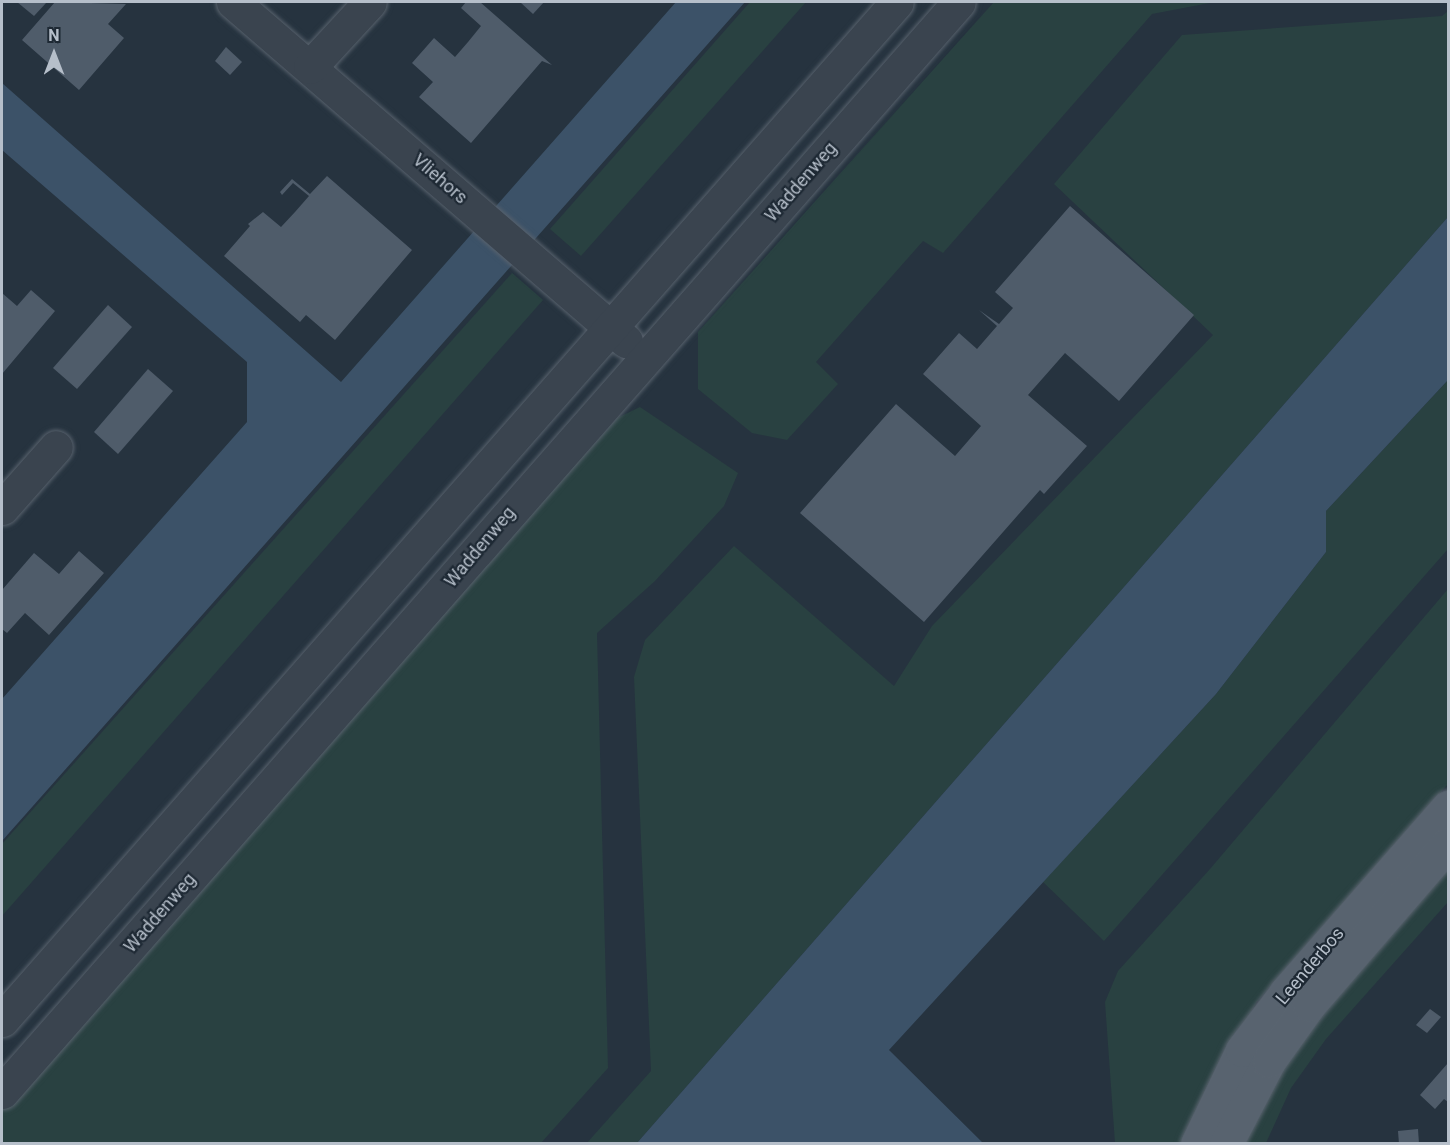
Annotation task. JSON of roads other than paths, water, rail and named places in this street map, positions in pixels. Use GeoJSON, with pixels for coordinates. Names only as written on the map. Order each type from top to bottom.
{"type":"FeatureCollection","features":[{"type":"Feature","properties":{"kind":"main road","name":"Leenderbos"},"geometry":{"type":"LineString","coordinates":[[1197,1143],[1202,1127],[1248,1042],[1286,992],[1449,807]]}},
{"type":"Feature","properties":{"kind":"main road","name":"Leenderbos"},"geometry":{"type":"LineString","coordinates":[[1226,1143],[1269,1060],[1309,1005],[1449,844]]}},
{"type":"Feature","properties":{"kind":"street","name":"Vliehors"},"geometry":{"type":"LineString","coordinates":[[233,2],[646,358]]}},
{"type":"Feature","properties":{"kind":"street"},"geometry":{"type":"LineString","coordinates":[[310,67],[370,2]]}},
{"type":"Feature","properties":{"kind":"street"},"geometry":{"type":"LineString","coordinates":[[2,1020],[897,2]]}},
{"type":"Feature","properties":{"kind":"street","name":"Waddenweg"},"geometry":{"type":"LineString","coordinates":[[2,1092],[959,2]]}},
{"type":"Feature","properties":{"kind":"street"},"geometry":{"type":"LineString","coordinates":[[2,508],[56,447]]}},
{"type":"Feature","properties":{"kind":"water"},"geometry":{"type":"Polygon","coordinates":[[[676,2],[745,2],[2,841],[2,699],[247,422],[247,362],[2,150],[2,83],[341,382],[676,2]]]}},
{"type":"Feature","properties":{"kind":"water"},"geometry":{"type":"Polygon","coordinates":[[[1448,217],[1448,380],[1326,511],[1326,552],[1216,694],[889,1050],[983,1143],[637,1143],[1448,217]]]}}]}
